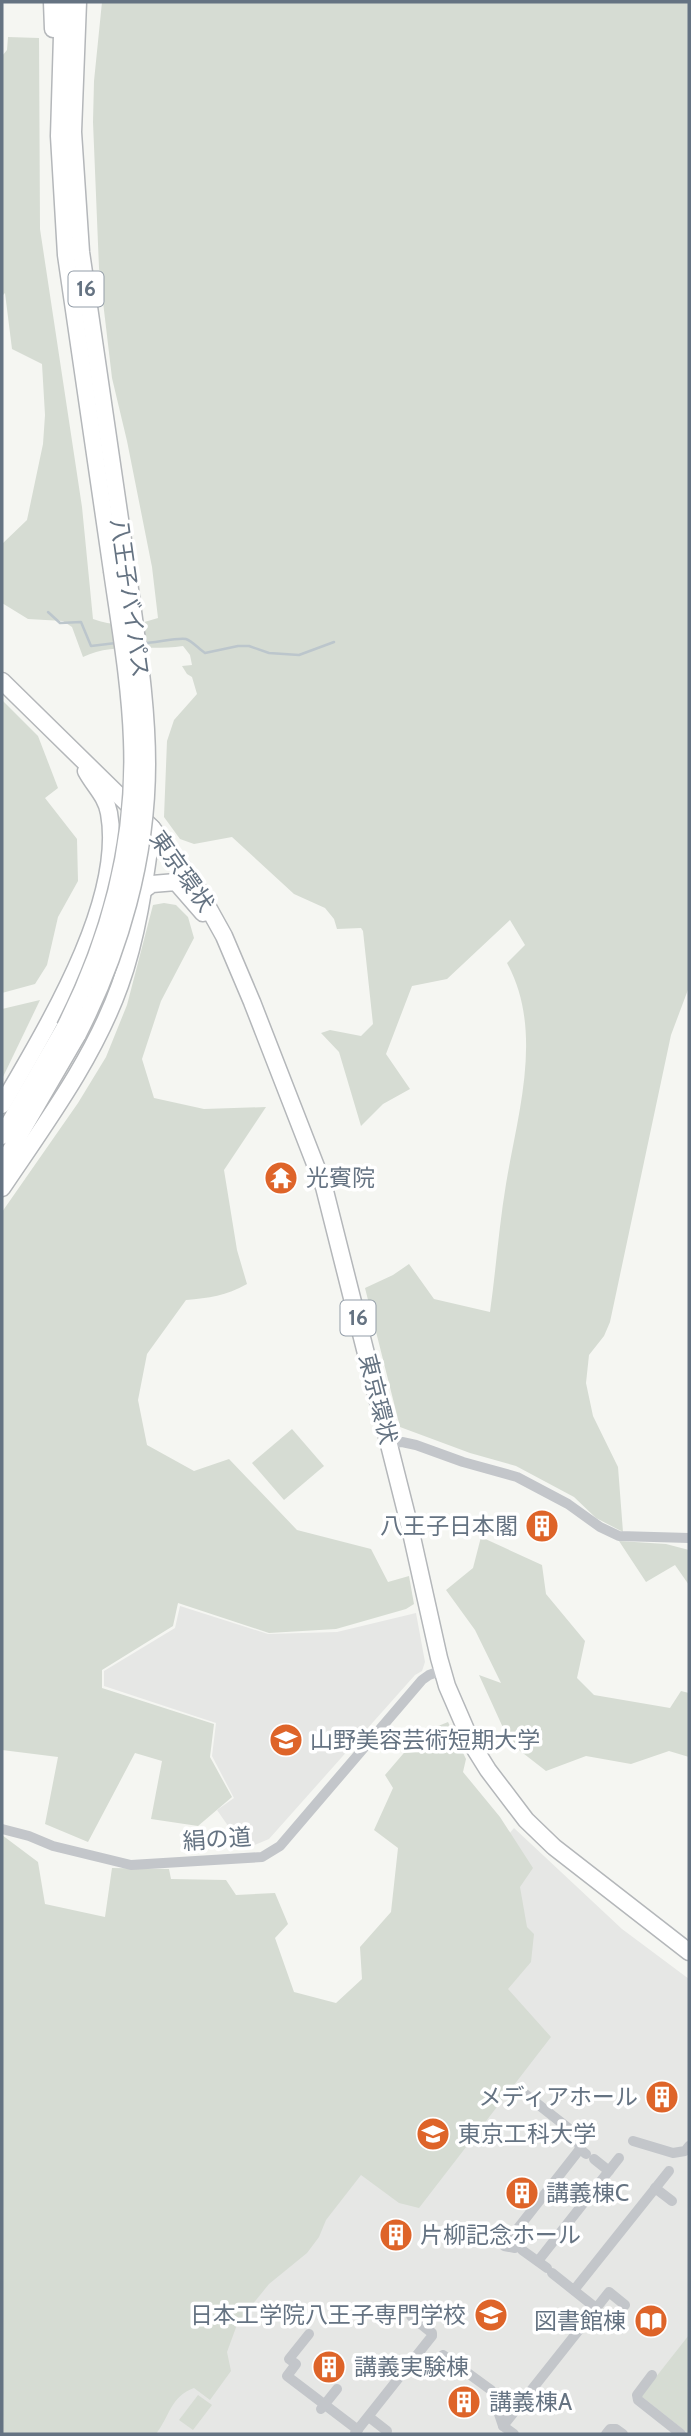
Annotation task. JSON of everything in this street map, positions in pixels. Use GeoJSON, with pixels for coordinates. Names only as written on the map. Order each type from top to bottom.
{"type":"FeatureCollection","features":[{"type":"Feature","properties":{"kind":"highway","name":"16"},"geometry":{"type":"LineString","coordinates":[[52,2],[59,136]]}},
{"type":"Feature","properties":{"kind":"highway","name":"八王子バイパス"},"geometry":{"type":"LineString","coordinates":[[63,2],[59,136],[66,255],[120,572]]}},
{"type":"Feature","properties":{"kind":"highway","name":"八王子バイパス"},"geometry":{"type":"LineString","coordinates":[[2,1165],[72,1031],[112,908],[126,838],[133,766],[120,572],[81,252],[73,132],[78,2]]}},
{"type":"Feature","properties":{"kind":"highway","name":"16"},"geometry":{"type":"LineString","coordinates":[[81,252],[80,134],[88,2]]}},
{"type":"Feature","properties":{"kind":"highway","name":"東京環状"},"geometry":{"type":"LineString","coordinates":[[2,681],[152,828],[194,882],[224,936],[324,1187],[443,1671],[473,1746],[526,1820],[554,1847],[689,1952]]}},
{"type":"Feature","properties":{"kind":"highway","name":"16"},"geometry":{"type":"LineString","coordinates":[[2,1105],[46,1026],[89,935],[102,898],[111,827],[105,798],[78,755]]}},
{"type":"Feature","properties":{"kind":"highway"},"geometry":{"type":"LineString","coordinates":[[110,849],[117,829],[125,821],[139,814]]}},
{"type":"Feature","properties":{"kind":"highway"},"geometry":{"type":"LineString","coordinates":[[2,1188],[43,1127],[93,1044],[110,1009],[131,949],[152,828]]}},
{"type":"Feature","properties":{"kind":"highway","name":"16"},"geometry":{"type":"LineString","coordinates":[[142,891],[152,884],[176,882],[224,936]]}},
{"type":"Feature","properties":{"kind":"highway","name":"八王子バイパス"},"geometry":{"type":"LineString","coordinates":[[2,1136],[72,1031]]}},
{"type":"Feature","properties":{"kind":"street"},"geometry":{"type":"LineString","coordinates":[[389,1443],[416,1445],[517,1477],[568,1504],[600,1527],[619,1536],[689,1538]]}},
{"type":"Feature","properties":{"kind":"street","name":"絹の道"},"geometry":{"type":"LineString","coordinates":[[2,1829],[53,1846],[131,1865],[262,1857],[280,1846],[422,1680],[443,1671]]}},
{"type":"Feature","properties":{"kind":"street"},"geometry":{"type":"LineString","coordinates":[[525,2094],[577,2135],[587,2154],[609,2171]]}},
{"type":"Feature","properties":{"kind":"street"},"geometry":{"type":"LineString","coordinates":[[633,2141],[673,2153],[685,2151],[689,2146]]}},
{"type":"Feature","properties":{"kind":"street"},"geometry":{"type":"LineString","coordinates":[[587,2154],[505,2246],[518,2249],[546,2268],[596,2308]]}},
{"type":"Feature","properties":{"kind":"street"},"geometry":{"type":"LineString","coordinates":[[546,2268],[620,2158]]}},
{"type":"Feature","properties":{"kind":"street"},"geometry":{"type":"LineString","coordinates":[[574,2290],[669,2171]]}},
{"type":"Feature","properties":{"kind":"street"},"geometry":{"type":"LineString","coordinates":[[657,2189],[671,2200]]}},
{"type":"Feature","properties":{"kind":"street"},"geometry":{"type":"LineString","coordinates":[[503,2426],[609,2292],[625,2305]]}},
{"type":"Feature","properties":{"kind":"street"},"geometry":{"type":"LineString","coordinates":[[411,2316],[432,2333],[436,2348],[491,2390],[503,2426],[514,2434]]}},
{"type":"Feature","properties":{"kind":"street"},"geometry":{"type":"LineString","coordinates":[[309,2334],[288,2359],[296,2364],[287,2376],[357,2432],[436,2348]]}},
{"type":"Feature","properties":{"kind":"street"},"geometry":{"type":"LineString","coordinates":[[652,2375],[637,2395],[638,2400],[681,2434]]}},
{"type":"Feature","properties":{"kind":"street"},"geometry":{"type":"LineString","coordinates":[[321,2409],[337,2389]]}},
{"type":"Feature","properties":{"kind":"street"},"geometry":{"type":"LineString","coordinates":[[369,2417],[387,2431]]}},
{"type":"Feature","properties":{"kind":"street"},"geometry":{"type":"LineString","coordinates":[[606,2434],[610,2429],[616,2429],[623,2434]]}},
{"type":"Feature","properties":{"kind":"shaded area"},"geometry":{"type":"Polygon","coordinates":[[[102,2],[689,2],[689,987],[671,1035],[610,1322],[604,1336],[589,1355],[586,1383],[593,1416],[618,1467],[623,1532],[596,1518],[574,1497],[516,1466],[470,1453],[400,1427],[365,1288],[409,1264],[434,1299],[490,1312],[504,1200],[525,1072],[524,1016],[518,989],[507,963],[525,945],[510,920],[447,979],[412,986],[386,1054],[410,1089],[383,1104],[361,1126],[339,1052],[321,1033],[330,1030],[361,1036],[373,1024],[363,931],[361,928],[337,929],[334,919],[325,908],[294,894],[232,837],[194,844],[180,839],[164,817],[167,741],[174,720],[197,694],[192,677],[182,666],[192,665],[190,655],[183,646],[119,648],[83,657],[72,627],[63,621],[28,619],[2,603],[2,544],[27,520],[43,444],[45,415],[42,364],[12,349],[5,293],[2,296],[2,56],[7,50],[8,37],[39,38],[40,229],[82,507],[93,619],[126,624],[158,618],[152,567],[112,378],[99,268],[93,122],[102,2]]]}},
{"type":"Feature","properties":{"kind":"shaded area"},"geometry":{"type":"Polygon","coordinates":[[[2,700],[38,736],[58,788],[45,798],[77,839],[78,881],[58,917],[47,965],[35,984],[2,993],[2,700]]]}},
{"type":"Feature","properties":{"kind":"shaded area"},"geometry":{"type":"Polygon","coordinates":[[[153,905],[176,905],[188,917],[194,938],[161,1001],[142,1059],[154,1098],[204,1109],[266,1107],[224,1170],[237,1250],[247,1284],[217,1296],[186,1300],[147,1354],[138,1400],[147,1445],[194,1471],[229,1459],[297,1530],[371,1549],[388,1582],[409,1576],[414,1604],[406,1609],[336,1629],[269,1633],[178,1603],[173,1626],[102,1670],[102,1688],[214,1724],[210,1757],[232,1797],[198,1826],[151,1819],[162,1761],[135,1753],[88,1842],[45,1824],[58,1757],[2,1750],[2,1212],[78,1103],[106,1057],[127,1005],[153,905]]]}},
{"type":"Feature","properties":{"kind":"shaded area"},"geometry":{"type":"Polygon","coordinates":[[[40,1000],[2,1079],[2,1009],[40,1000]]]}},
{"type":"Feature","properties":{"kind":"shaded area"},"geometry":{"type":"Polygon","coordinates":[[[292,1429],[324,1466],[284,1500],[252,1463],[292,1429]]]}},
{"type":"Feature","properties":{"kind":"shaded area"},"geometry":{"type":"Polygon","coordinates":[[[481,1537],[542,1565],[546,1594],[585,1641],[577,1678],[594,1695],[670,1708],[681,1691],[689,1693],[689,1757],[669,1751],[631,1764],[586,1756],[546,1771],[510,1743],[479,1675],[501,1683],[475,1630],[446,1590],[473,1568],[481,1537]]]}},
{"type":"Feature","properties":{"kind":"shaded area"},"geometry":{"type":"Polygon","coordinates":[[[619,1541],[666,1544],[689,1550],[689,1585],[675,1565],[646,1582],[619,1541]]]}},
{"type":"Feature","properties":{"kind":"shaded area","name":"山野美容芸術短期大学"},"geometry":{"type":"Polygon","coordinates":[[[180,1606],[268,1634],[337,1632],[416,1613],[425,1662],[422,1671],[415,1675],[269,1839],[252,1846],[242,1846],[217,1810],[234,1798],[212,1756],[216,1723],[104,1686],[104,1671],[175,1628],[180,1606]]]}},
{"type":"Feature","properties":{"kind":"shaded area"},"geometry":{"type":"Polygon","coordinates":[[[448,1722],[466,1759],[463,1772],[500,1817],[533,1868],[520,1887],[527,1927],[534,1934],[531,1962],[508,1989],[551,2037],[419,2208],[399,2203],[361,2175],[326,2220],[319,2237],[307,2253],[269,2284],[238,2322],[227,2352],[231,2371],[210,2400],[194,2388],[186,2392],[175,2402],[156,2434],[2,2434],[2,1835],[38,1862],[45,1904],[105,1917],[112,1868],[169,1869],[171,1879],[226,1880],[236,1895],[275,1893],[288,1924],[275,1938],[294,1992],[336,2003],[362,1979],[360,1947],[391,1912],[398,1848],[374,1830],[393,1788],[385,1775],[421,1733],[448,1722]]]}},
{"type":"Feature","properties":{"kind":"shaded area","name":"東京工科大学"},"geometry":{"type":"Polygon","coordinates":[[[514,1828],[622,1929],[689,1979],[689,2434],[2,2434],[2,2428],[264,2089],[442,1913],[514,1828]]]}},
{"type":"Feature","properties":{"kind":"shaded area"},"geometry":{"type":"Polygon","coordinates":[[[689,2335],[689,2434],[641,2396],[689,2335]]]}},
{"type":"Feature","properties":{"kind":"shaded area"},"geometry":{"type":"Polygon","coordinates":[[[198,2395],[212,2405],[193,2430],[179,2420],[198,2395]]]}},
{"type":"Feature","properties":{"kind":"waterway"},"geometry":{"type":"LineString","coordinates":[[48,612],[60,623],[81,622],[91,646],[116,643]]}},
{"type":"Feature","properties":{"kind":"waterway"},"geometry":{"type":"LineString","coordinates":[[144,643],[186,639],[205,653],[249,646],[269,653],[299,655],[334,642]]}},
{"type":"Feature","properties":{"kind":"place","name":"光賓院"},"geometry":{"type":"Point","coordinates":[281,1178]}},
{"type":"Feature","properties":{"kind":"place","name":"八王子日本閣"},"geometry":{"type":"Point","coordinates":[542,1526]}},
{"type":"Feature","properties":{"kind":"place","name":"山野美容芸術短期大学"},"geometry":{"type":"Point","coordinates":[286,1740]}},
{"type":"Feature","properties":{"kind":"place","name":"メディアホール"},"geometry":{"type":"Point","coordinates":[662,2097]}},
{"type":"Feature","properties":{"kind":"place","name":"東京工科大学"},"geometry":{"type":"Point","coordinates":[433,2134]}},
{"type":"Feature","properties":{"kind":"place","name":"講義棟C"},"geometry":{"type":"Point","coordinates":[522,2193]}},
{"type":"Feature","properties":{"kind":"place","name":"片柳記念ホール"},"geometry":{"type":"Point","coordinates":[396,2235]}},
{"type":"Feature","properties":{"kind":"place","name":"日本工学院八王子専門学校"},"geometry":{"type":"Point","coordinates":[491,2315]}},
{"type":"Feature","properties":{"kind":"place","name":"図書館棟"},"geometry":{"type":"Point","coordinates":[651,2321]}},
{"type":"Feature","properties":{"kind":"place","name":"講義実験棟"},"geometry":{"type":"Point","coordinates":[329,2367]}},
{"type":"Feature","properties":{"kind":"place","name":"講義棟A"},"geometry":{"type":"Point","coordinates":[464,2402]}}]}
